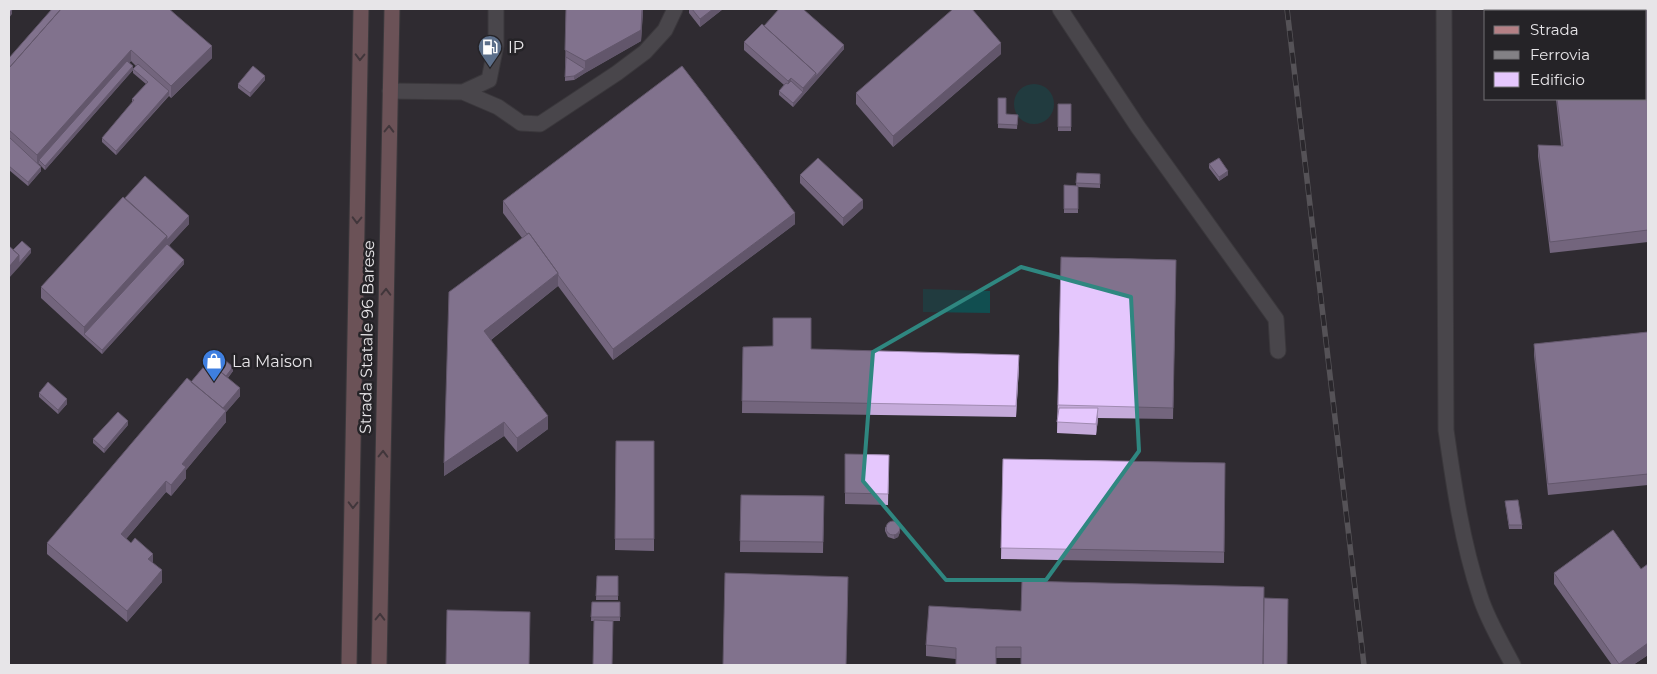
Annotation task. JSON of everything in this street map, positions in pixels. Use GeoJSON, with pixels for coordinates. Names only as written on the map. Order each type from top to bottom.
{"type":"FeatureCollection","features":[{"type":"Feature","properties":{"kind":"main road","name":"Strada Statale 96 Barese"},"geometry":{"type":"LineString","coordinates":[[349,665],[361,9]]}},
{"type":"Feature","properties":{"kind":"main road","name":"Strada Statale 96 Barese"},"geometry":{"type":"LineString","coordinates":[[379,665],[392,9]]}},
{"type":"Feature","properties":{"kind":"street"},"geometry":{"type":"LineString","coordinates":[[463,92],[489,80],[496,45],[496,9]]}},
{"type":"Feature","properties":{"kind":"street"},"geometry":{"type":"LineString","coordinates":[[390,91],[463,92],[498,107],[522,123],[540,124],[645,52],[665,30],[675,9]]}},
{"type":"Feature","properties":{"kind":"street"},"geometry":{"type":"LineString","coordinates":[[1060,9],[1138,127],[1276,319],[1278,351]]}},
{"type":"Feature","properties":{"kind":"street"},"geometry":{"type":"LineString","coordinates":[[1444,9],[1446,430],[1454,490],[1465,543],[1480,597],[1513,665]]}},
{"type":"Feature","properties":{"kind":"highlighted area"},"geometry":{"type":"Polygon","coordinates":[[[1021,267],[1131,297],[1139,451],[1046,580],[946,580],[863,481],[873,352],[1021,267]]]}},
{"type":"Feature","properties":{"kind":"water"},"geometry":{"type":"Polygon","coordinates":[[[1034,84],[1048,90],[1054,104],[1048,118],[1034,124],[1020,118],[1014,104],[1020,90],[1034,84]]]}},
{"type":"Feature","properties":{"kind":"water"},"geometry":{"type":"Polygon","coordinates":[[[923,289],[990,291],[990,313],[923,312],[923,289]]]}},
{"type":"Feature","properties":{"kind":"building"},"geometry":{"type":"Polygon","coordinates":[[[52,9],[61,9],[9,68],[9,58],[52,9]]]}},
{"type":"Feature","properties":{"kind":"building"},"geometry":{"type":"Polygon","coordinates":[[[61,9],[169,9],[212,46],[171,86],[131,50],[37,155],[9,130],[9,68],[61,9]]]}},
{"type":"Feature","properties":{"kind":"building"},"geometry":{"type":"Polygon","coordinates":[[[566,9],[642,9],[641,30],[585,61],[565,50],[566,9]]]}},
{"type":"Feature","properties":{"kind":"building"},"geometry":{"type":"Polygon","coordinates":[[[692,9],[713,9],[700,19],[692,9]]]}},
{"type":"Feature","properties":{"kind":"building"},"geometry":{"type":"Polygon","coordinates":[[[779,9],[803,9],[844,45],[816,76],[816,73],[764,26],[779,9]]]}},
{"type":"Feature","properties":{"kind":"building"},"geometry":{"type":"Polygon","coordinates":[[[953,9],[972,9],[1001,43],[893,136],[856,93],[953,9]]]}},
{"type":"Feature","properties":{"kind":"building"},"geometry":{"type":"Polygon","coordinates":[[[1648,9],[1648,230],[1550,242],[1538,145],[1563,146],[1557,100],[1647,100],[1647,10],[1547,10],[1648,9]]]}},
{"type":"Feature","properties":{"kind":"building"},"geometry":{"type":"Polygon","coordinates":[[[762,24],[816,73],[803,88],[791,78],[788,81],[744,42],[762,24]]]}},
{"type":"Feature","properties":{"kind":"building"},"geometry":{"type":"Polygon","coordinates":[[[566,57],[585,69],[574,76],[565,77],[566,57]]]}},
{"type":"Feature","properties":{"kind":"building"},"geometry":{"type":"Polygon","coordinates":[[[127,61],[133,66],[45,166],[39,160],[127,61]]]}},
{"type":"Feature","properties":{"kind":"building"},"geometry":{"type":"Polygon","coordinates":[[[138,64],[169,91],[116,151],[102,138],[134,100],[132,99],[148,82],[133,69],[138,64]]]}},
{"type":"Feature","properties":{"kind":"building"},"geometry":{"type":"Polygon","coordinates":[[[253,66],[265,76],[250,93],[238,84],[253,66]]]}},
{"type":"Feature","properties":{"kind":"building"},"geometry":{"type":"Polygon","coordinates":[[[682,66],[795,213],[613,349],[529,233],[527,234],[503,201],[682,66]]]}},
{"type":"Feature","properties":{"kind":"building"},"geometry":{"type":"Polygon","coordinates":[[[791,81],[803,92],[793,103],[779,91],[786,83],[788,84],[791,81]]]}},
{"type":"Feature","properties":{"kind":"building"},"geometry":{"type":"Polygon","coordinates":[[[998,98],[1006,98],[1006,114],[1018,115],[1017,125],[998,124],[998,98]]]}},
{"type":"Feature","properties":{"kind":"building"},"geometry":{"type":"Polygon","coordinates":[[[1058,104],[1071,104],[1071,127],[1058,127],[1058,104]]]}},
{"type":"Feature","properties":{"kind":"building"},"geometry":{"type":"Polygon","coordinates":[[[9,137],[41,167],[28,182],[9,166],[9,137]]]}},
{"type":"Feature","properties":{"kind":"building"},"geometry":{"type":"Polygon","coordinates":[[[818,158],[863,200],[843,218],[800,175],[818,158]]]}},
{"type":"Feature","properties":{"kind":"building"},"geometry":{"type":"Polygon","coordinates":[[[1219,158],[1228,171],[1219,177],[1209,164],[1219,158]]]}},
{"type":"Feature","properties":{"kind":"building"},"geometry":{"type":"Polygon","coordinates":[[[1077,173],[1100,174],[1100,184],[1076,183],[1077,173]]]}},
{"type":"Feature","properties":{"kind":"building"},"geometry":{"type":"Polygon","coordinates":[[[145,176],[189,216],[167,240],[167,236],[125,198],[145,176]]]}},
{"type":"Feature","properties":{"kind":"building"},"geometry":{"type":"Polygon","coordinates":[[[1064,185],[1078,186],[1078,209],[1064,209],[1064,185]]]}},
{"type":"Feature","properties":{"kind":"building"},"geometry":{"type":"Polygon","coordinates":[[[123,197],[167,236],[84,327],[41,287],[123,197]]]}},
{"type":"Feature","properties":{"kind":"building"},"geometry":{"type":"Polygon","coordinates":[[[529,233],[558,273],[484,331],[548,416],[517,438],[504,422],[444,463],[449,292],[529,233]]]}},
{"type":"Feature","properties":{"kind":"building"},"geometry":{"type":"Polygon","coordinates":[[[22,241],[31,249],[19,263],[19,255],[13,250],[22,241]]]}},
{"type":"Feature","properties":{"kind":"building"},"geometry":{"type":"Polygon","coordinates":[[[167,244],[184,260],[102,350],[84,334],[167,244]]]}},
{"type":"Feature","properties":{"kind":"building"},"geometry":{"type":"Polygon","coordinates":[[[9,246],[19,255],[9,267],[9,246]]]}},
{"type":"Feature","properties":{"kind":"building"},"geometry":{"type":"Polygon","coordinates":[[[1061,257],[1176,260],[1173,408],[1058,405],[1061,257]]]}},
{"type":"Feature","properties":{"kind":"building"},"geometry":{"type":"Polygon","coordinates":[[[773,318],[811,318],[811,349],[1019,355],[1016,406],[742,401],[743,347],[773,346],[773,318]]]}},
{"type":"Feature","properties":{"kind":"building"},"geometry":{"type":"Polygon","coordinates":[[[1648,332],[1648,474],[1548,484],[1534,344],[1648,332]]]}},
{"type":"Feature","properties":{"kind":"building"},"geometry":{"type":"Polygon","coordinates":[[[218,354],[233,367],[226,376],[217,369],[215,371],[208,366],[218,354]]]}},
{"type":"Feature","properties":{"kind":"building"},"geometry":{"type":"Polygon","coordinates":[[[206,364],[215,371],[217,369],[240,388],[223,408],[191,382],[206,364]]]}},
{"type":"Feature","properties":{"kind":"building"},"geometry":{"type":"Polygon","coordinates":[[[187,378],[226,411],[182,464],[186,467],[171,485],[166,481],[121,534],[131,543],[135,538],[153,554],[148,559],[162,570],[127,611],[47,543],[187,378]]]}},
{"type":"Feature","properties":{"kind":"building"},"geometry":{"type":"Polygon","coordinates":[[[48,382],[67,399],[58,410],[39,393],[48,382]]]}},
{"type":"Feature","properties":{"kind":"building"},"geometry":{"type":"Polygon","coordinates":[[[1059,408],[1098,408],[1096,424],[1057,422],[1059,408]]]}},
{"type":"Feature","properties":{"kind":"building"},"geometry":{"type":"Polygon","coordinates":[[[118,412],[128,421],[104,449],[93,439],[118,412]]]}},
{"type":"Feature","properties":{"kind":"building"},"geometry":{"type":"Polygon","coordinates":[[[616,441],[654,441],[654,539],[615,539],[616,441]]]}},
{"type":"Feature","properties":{"kind":"building"},"geometry":{"type":"Polygon","coordinates":[[[845,454],[889,455],[888,494],[845,493],[845,454]]]}},
{"type":"Feature","properties":{"kind":"building"},"geometry":{"type":"Polygon","coordinates":[[[1003,459],[1225,463],[1224,552],[1001,548],[1003,459]]]}},
{"type":"Feature","properties":{"kind":"building"},"geometry":{"type":"Polygon","coordinates":[[[741,495],[824,496],[823,542],[740,541],[741,495]]]}},
{"type":"Feature","properties":{"kind":"building"},"geometry":{"type":"Polygon","coordinates":[[[1518,500],[1522,525],[1509,525],[1505,501],[1518,500]]]}},
{"type":"Feature","properties":{"kind":"building"},"geometry":{"type":"Polygon","coordinates":[[[890,521],[896,521],[900,528],[896,535],[890,535],[886,531],[886,525],[890,521]]]}},
{"type":"Feature","properties":{"kind":"building"},"geometry":{"type":"Polygon","coordinates":[[[1613,530],[1641,569],[1648,564],[1648,643],[1619,664],[1554,573],[1613,530]]]}},
{"type":"Feature","properties":{"kind":"building"},"geometry":{"type":"Polygon","coordinates":[[[725,573],[848,577],[846,665],[723,665],[725,573]]]}},
{"type":"Feature","properties":{"kind":"building"},"geometry":{"type":"Polygon","coordinates":[[[597,576],[618,576],[618,596],[596,596],[597,576]]]}},
{"type":"Feature","properties":{"kind":"building"},"geometry":{"type":"Polygon","coordinates":[[[1022,581],[1264,587],[1263,665],[1021,665],[1021,647],[996,647],[996,665],[956,665],[956,648],[926,645],[929,606],[1021,611],[1022,581]]]}},
{"type":"Feature","properties":{"kind":"building"},"geometry":{"type":"Polygon","coordinates":[[[1264,598],[1288,599],[1287,665],[1263,665],[1264,598]]]}},
{"type":"Feature","properties":{"kind":"building"},"geometry":{"type":"Polygon","coordinates":[[[592,602],[620,602],[620,617],[591,617],[592,602]]]}},
{"type":"Feature","properties":{"kind":"building"},"geometry":{"type":"Polygon","coordinates":[[[447,610],[530,612],[529,665],[446,665],[447,610]]]}},
{"type":"Feature","properties":{"kind":"building"},"geometry":{"type":"Polygon","coordinates":[[[594,620],[613,621],[612,665],[593,665],[594,620]]]}},
{"type":"Feature","properties":{"kind":"railway"},"geometry":{"type":"LineString","coordinates":[[1287,9],[1364,665]]}},
{"type":"Feature","properties":{"kind":"place","name":"IP"},"geometry":{"type":"Point","coordinates":[490,68]}},
{"type":"Feature","properties":{"kind":"place","name":"La Maison"},"geometry":{"type":"Point","coordinates":[214,382]}}]}
